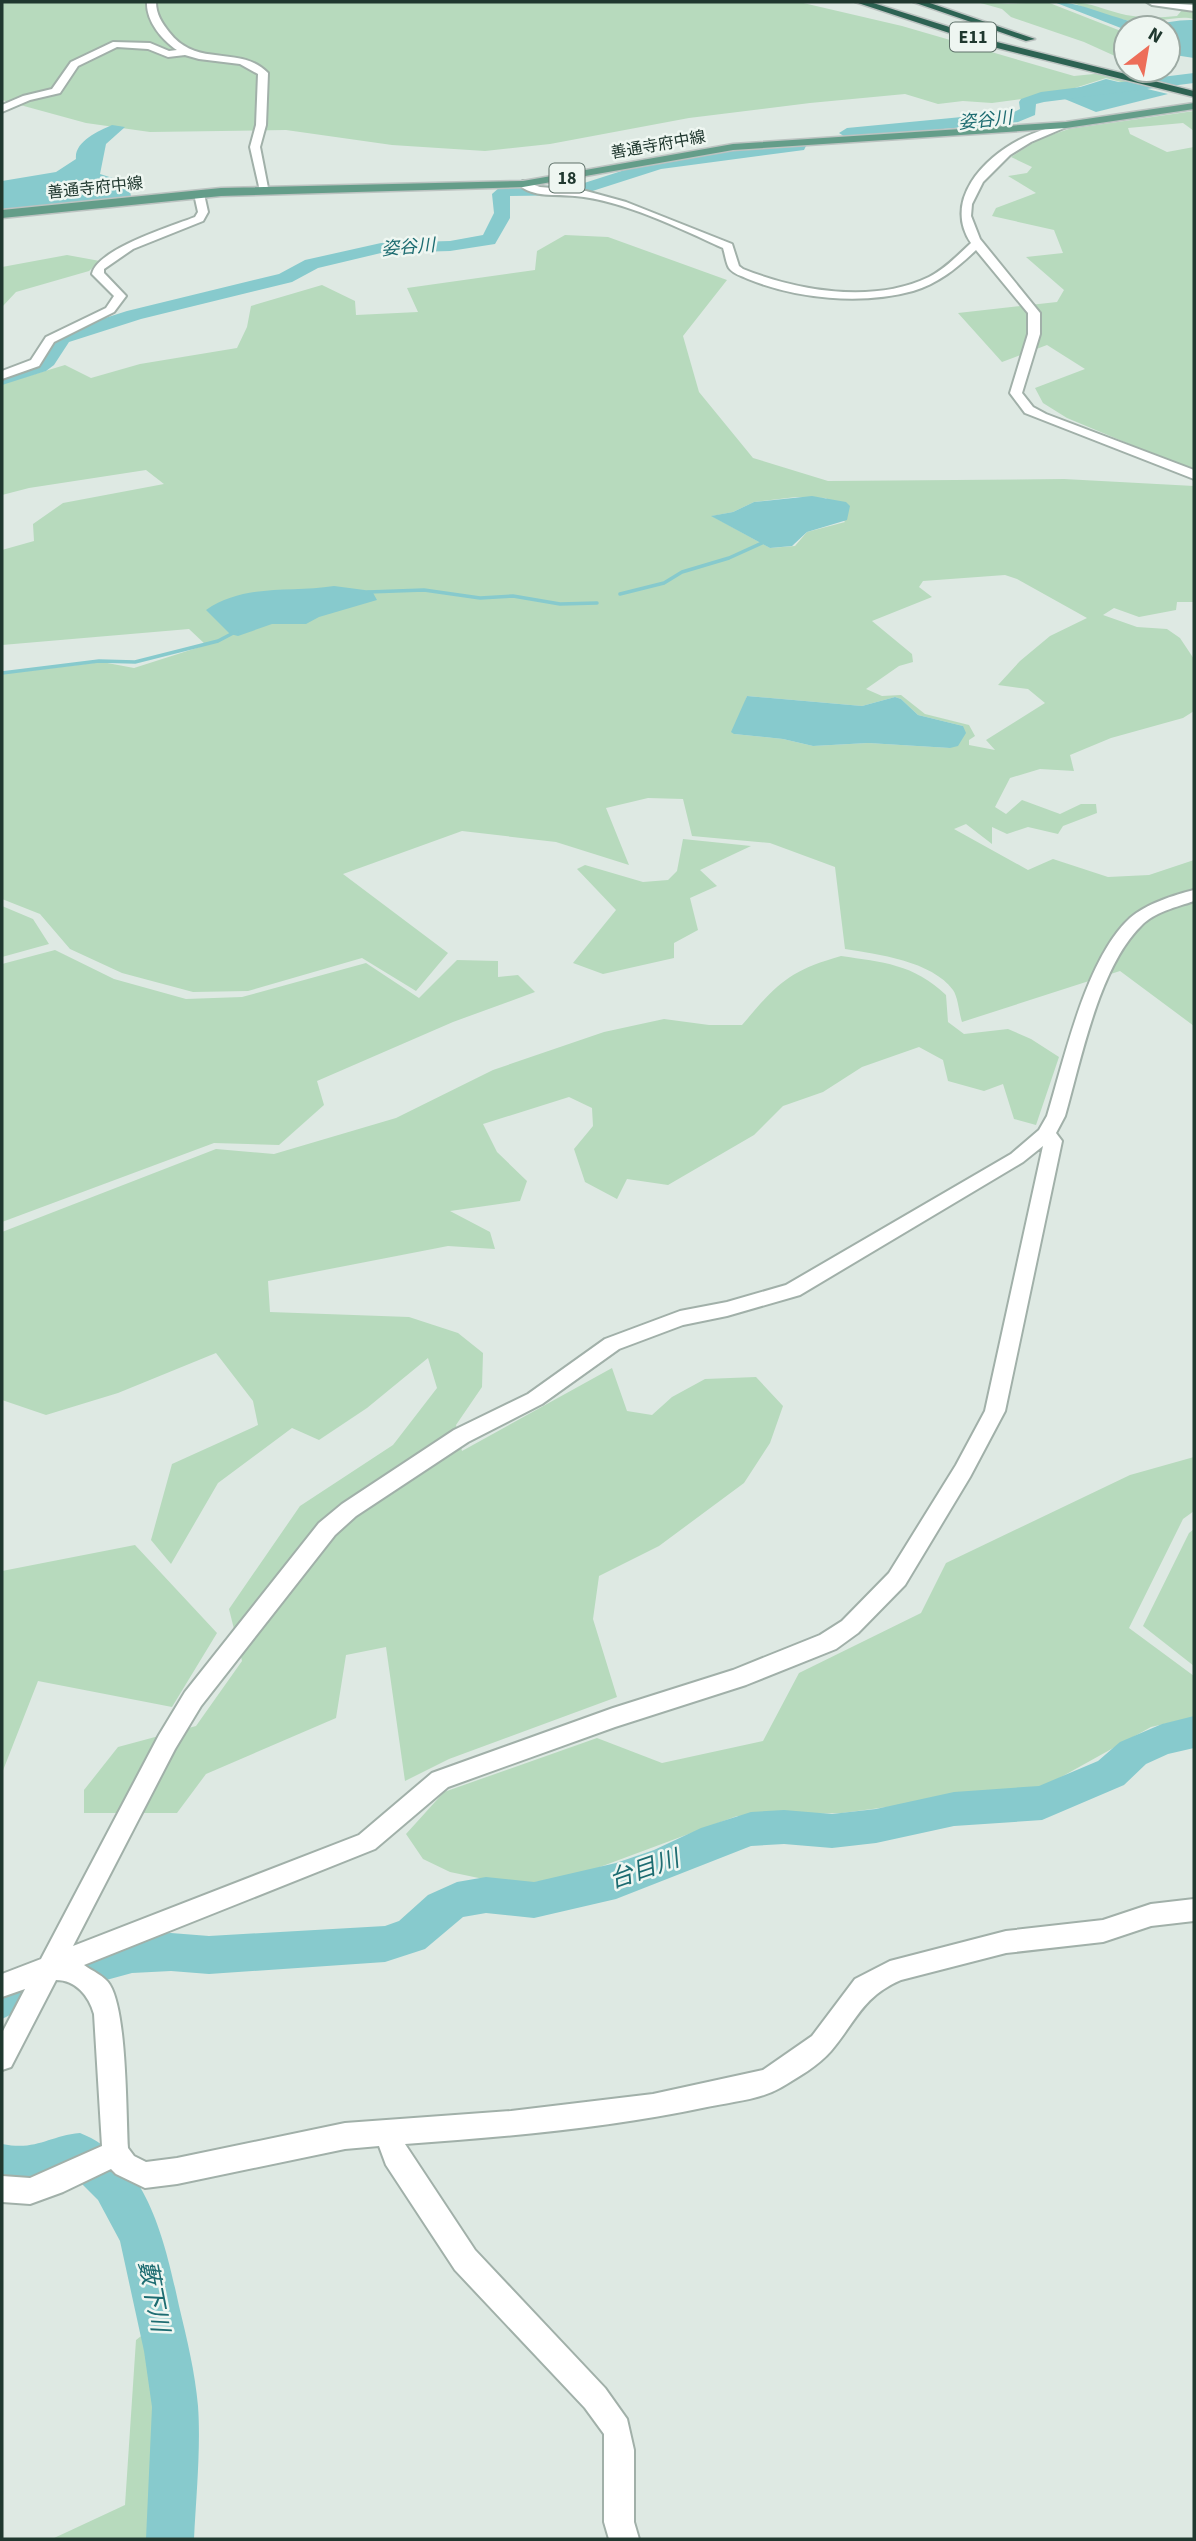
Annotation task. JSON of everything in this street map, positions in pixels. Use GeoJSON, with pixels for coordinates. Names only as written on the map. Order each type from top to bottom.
{"type":"FeatureCollection","features":[{"type":"Feature","properties":{"kind":"highway","name":"E11"},"geometry":{"type":"LineString","coordinates":[[860,2],[993,44],[1194,94]]}},
{"type":"Feature","properties":{"kind":"highway","name":"E11"},"geometry":{"type":"LineString","coordinates":[[918,2],[1037,41]]}},
{"type":"Feature","properties":{"kind":"highway"},"geometry":{"type":"LineString","coordinates":[[1081,54],[1112,62]]}},
{"type":"Feature","properties":{"kind":"main road","name":"善通寺府中線"},"geometry":{"type":"LineString","coordinates":[[2,214],[199,194],[265,191],[401,193],[523,184],[733,148],[1034,128],[1194,106]]}},
{"type":"Feature","properties":{"kind":"street"},"geometry":{"type":"LineString","coordinates":[[152,2],[152,13],[168,41],[184,53]]}},
{"type":"Feature","properties":{"kind":"street"},"geometry":{"type":"LineString","coordinates":[[1152,2],[1194,8]]}},
{"type":"Feature","properties":{"kind":"street"},"geometry":{"type":"LineString","coordinates":[[2,109],[27,98],[56,91],[74,64],[116,44],[150,47],[173,55],[184,53],[250,64],[263,73],[262,117],[256,147],[265,191]]}},
{"type":"Feature","properties":{"kind":"street"},"geometry":{"type":"LineString","coordinates":[[1066,125],[1016,146],[991,166],[979,181],[965,207],[967,227],[1034,313],[1037,325],[1034,340],[1017,380],[1016,393],[1020,401],[1042,418],[1150,456],[1194,475]]}},
{"type":"Feature","properties":{"kind":"street"},"geometry":{"type":"LineString","coordinates":[[995,155],[1034,128]]}},
{"type":"Feature","properties":{"kind":"street"},"geometry":{"type":"LineString","coordinates":[[523,184],[545,192],[584,194],[667,219],[728,246],[734,267],[745,274],[796,288],[884,293],[921,284],[946,271],[978,243]]}},
{"type":"Feature","properties":{"kind":"street"},"geometry":{"type":"LineString","coordinates":[[2,375],[35,363],[50,340],[110,310],[121,296],[97,274],[99,268],[129,247],[199,219],[203,212],[199,194]]}},
{"type":"Feature","properties":{"kind":"street"},"geometry":{"type":"LineString","coordinates":[[2,2058],[161,1753],[193,1699],[292,1570],[327,1529],[461,1437],[535,1399],[612,1344],[680,1318],[773,1298],[804,1284],[1003,1166],[1046,1134],[1056,1116],[1089,1003],[1112,955],[1134,923],[1147,913],[1194,895]]}},
{"type":"Feature","properties":{"kind":"street"},"geometry":{"type":"LineString","coordinates":[[2,1986],[368,1842],[440,1780],[613,1718],[738,1678],[828,1642],[850,1627],[897,1579],[963,1471],[995,1411],[1053,1141],[1046,1134]]}},
{"type":"Feature","properties":{"kind":"street"},"geometry":{"type":"LineString","coordinates":[[2,2189],[30,2192],[102,2159],[125,2165],[145,2175],[177,2171],[345,2136],[511,2124],[653,2106],[768,2081],[799,2062],[821,2043],[864,1987],[889,1973],[1006,1942],[1103,1931],[1151,1915],[1194,1910]]}},
{"type":"Feature","properties":{"kind":"street"},"geometry":{"type":"LineString","coordinates":[[47,1969],[69,1969],[100,1990],[107,2014],[102,2159]]}},
{"type":"Feature","properties":{"kind":"street"},"geometry":{"type":"LineString","coordinates":[[388,2131],[395,2156],[465,2260],[595,2398],[617,2429],[620,2451],[619,2522],[624,2539]]}},
{"type":"Feature","properties":{"kind":"green space"},"geometry":{"type":"Polygon","coordinates":[[[2,2],[799,2],[902,26],[1074,76],[1112,72],[1112,80],[1106,78],[1053,95],[992,103],[963,101],[938,104],[905,94],[689,118],[550,144],[485,151],[392,145],[286,130],[150,132],[86,123],[2,100],[2,2]]]}},
{"type":"Feature","properties":{"kind":"green space"},"geometry":{"type":"Polygon","coordinates":[[[977,2],[1047,2],[1112,28],[1112,55],[1011,17],[1002,9],[977,2]]]}},
{"type":"Feature","properties":{"kind":"green space"},"geometry":{"type":"Polygon","coordinates":[[[1071,2],[1123,14],[1107,15],[1071,2]]]}},
{"type":"Feature","properties":{"kind":"green space"},"geometry":{"type":"Polygon","coordinates":[[[1182,10],[1194,13],[1194,19],[1182,18],[1182,14],[1179,14],[1182,10]]]}},
{"type":"Feature","properties":{"kind":"green space"},"geometry":{"type":"Polygon","coordinates":[[[1194,111],[1194,131],[1183,123],[1128,128],[1130,134],[1167,152],[1194,147],[1194,471],[1067,418],[1043,403],[1035,388],[1085,369],[1047,345],[1002,362],[958,313],[1057,302],[1064,290],[1026,257],[1063,253],[1054,230],[992,216],[996,208],[1036,193],[1008,176],[1027,173],[1032,167],[1011,157],[1039,139],[1069,129],[1194,111]]]}},
{"type":"Feature","properties":{"kind":"green space"},"geometry":{"type":"Polygon","coordinates":[[[565,235],[608,237],[727,280],[683,336],[699,392],[753,458],[828,481],[1064,479],[1194,486],[1194,602],[1177,602],[1176,610],[1139,617],[1114,608],[1103,615],[1137,627],[1167,629],[1180,638],[1194,659],[1194,711],[1183,718],[1111,738],[1070,755],[1074,771],[1040,769],[1010,778],[995,807],[1006,814],[1022,800],[1060,814],[1081,804],[1096,804],[1097,813],[1063,826],[1058,834],[1028,827],[1007,834],[992,827],[992,844],[966,824],[954,829],[1028,870],[1053,859],[1108,877],[1149,875],[1194,860],[1194,1026],[1120,971],[962,1022],[953,990],[932,972],[903,960],[845,949],[835,867],[770,843],[692,836],[683,799],[648,798],[606,808],[629,865],[556,842],[462,831],[343,874],[448,953],[416,991],[362,958],[248,991],[193,992],[122,973],[70,949],[40,914],[2,899],[2,674],[102,662],[134,668],[206,645],[189,629],[2,645],[2,550],[34,541],[33,524],[63,503],[164,484],[146,470],[29,488],[2,495],[2,384],[65,365],[91,378],[140,364],[237,348],[247,327],[251,306],[322,285],[355,301],[356,315],[418,312],[407,288],[535,270],[537,251],[565,235]],[[796,497],[754,502],[733,512],[712,516],[770,548],[795,546],[807,532],[845,522],[826,498],[796,497]],[[1005,575],[923,581],[919,587],[932,597],[872,621],[912,654],[913,662],[899,666],[866,689],[882,696],[901,695],[925,714],[969,725],[975,736],[969,740],[969,745],[995,750],[986,740],[1045,703],[1028,689],[998,685],[1020,661],[1050,636],[1087,618],[1005,575]],[[747,696],[734,734],[783,739],[813,746],[868,743],[950,748],[963,726],[918,715],[901,699],[895,697],[862,706],[747,696]]]}},
{"type":"Feature","properties":{"kind":"green space"},"geometry":{"type":"Polygon","coordinates":[[[67,255],[100,261],[89,271],[16,292],[2,307],[2,267],[67,255]]]}},
{"type":"Feature","properties":{"kind":"green space"},"geometry":{"type":"Polygon","coordinates":[[[683,839],[751,846],[700,870],[717,886],[690,898],[698,930],[674,943],[674,958],[603,974],[573,963],[616,910],[577,869],[585,865],[643,882],[668,880],[677,871],[683,839]]]}},
{"type":"Feature","properties":{"kind":"green space"},"geometry":{"type":"Polygon","coordinates":[[[2,906],[33,919],[49,944],[2,957],[2,906]]]}},
{"type":"Feature","properties":{"kind":"green space"},"geometry":{"type":"Polygon","coordinates":[[[55,950],[114,979],[186,999],[242,997],[366,963],[419,998],[457,960],[498,961],[498,977],[518,975],[535,992],[453,1022],[317,1081],[324,1105],[279,1145],[214,1143],[2,1222],[2,964],[55,950]]]}},
{"type":"Feature","properties":{"kind":"green space"},"geometry":{"type":"Polygon","coordinates":[[[841,956],[897,966],[922,977],[946,995],[948,1022],[964,1034],[1008,1029],[1031,1039],[1059,1057],[1036,1125],[1014,1119],[1003,1084],[984,1091],[948,1081],[943,1060],[919,1047],[862,1067],[823,1092],[783,1106],[754,1135],[668,1185],[627,1179],[617,1199],[585,1182],[574,1149],[593,1126],[592,1108],[569,1097],[483,1124],[497,1152],[527,1181],[520,1201],[450,1211],[490,1232],[495,1249],[448,1246],[268,1281],[270,1312],[409,1317],[458,1333],[483,1353],[482,1387],[456,1425],[462,1451],[612,1368],[627,1411],[652,1415],[672,1397],[705,1379],[756,1377],[783,1406],[770,1443],[744,1483],[659,1546],[599,1576],[593,1619],[617,1697],[449,1759],[405,1781],[386,1647],[346,1655],[336,1718],[206,1774],[177,1813],[84,1813],[84,1790],[118,1747],[196,1726],[242,1661],[229,1609],[300,1506],[393,1445],[437,1388],[428,1358],[367,1408],[319,1440],[292,1428],[218,1483],[171,1564],[151,1540],[172,1464],[258,1425],[253,1401],[216,1353],[118,1393],[46,1415],[2,1400],[2,1232],[216,1149],[274,1154],[396,1118],[493,1070],[604,1032],[664,1019],[709,1025],[742,1025],[785,981],[808,967],[841,956]]]}},
{"type":"Feature","properties":{"kind":"green space"},"geometry":{"type":"Polygon","coordinates":[[[1194,1457],[1194,1511],[1183,1519],[1129,1628],[1194,1676],[1194,1717],[1151,1727],[1045,1786],[842,1813],[737,1816],[573,1877],[512,1885],[450,1872],[423,1859],[406,1834],[444,1792],[597,1738],[662,1763],[763,1741],[799,1673],[921,1613],[946,1563],[1130,1475],[1194,1457]]]}},
{"type":"Feature","properties":{"kind":"green space"},"geometry":{"type":"Polygon","coordinates":[[[1194,1529],[1194,1666],[1143,1626],[1189,1533],[1194,1529]]]}},
{"type":"Feature","properties":{"kind":"green space"},"geometry":{"type":"Polygon","coordinates":[[[135,1545],[217,1633],[172,1707],[38,1681],[2,1773],[2,1571],[135,1545]]]}},
{"type":"Feature","properties":{"kind":"green space"},"geometry":{"type":"Polygon","coordinates":[[[149,2330],[162,2403],[159,2539],[52,2539],[125,2505],[136,2340],[149,2330]]]}},
{"type":"Feature","properties":{"kind":"water"},"geometry":{"type":"Polygon","coordinates":[[[1054,2],[1112,16],[1112,25],[1054,2]]]}},
{"type":"Feature","properties":{"kind":"water"},"geometry":{"type":"Polygon","coordinates":[[[1182,20],[1194,20],[1194,58],[1182,56],[1182,20]]]}},
{"type":"Feature","properties":{"kind":"water"},"geometry":{"type":"Polygon","coordinates":[[[1106,79],[1112,80],[1112,84],[1127,84],[1168,94],[1096,112],[1055,95],[1106,79]]]}},
{"type":"Feature","properties":{"kind":"water"},"geometry":{"type":"Polygon","coordinates":[[[112,125],[125,127],[106,144],[100,174],[128,183],[131,196],[2,210],[2,181],[56,172],[76,159],[76,153],[83,142],[112,125]]]}},
{"type":"Feature","properties":{"kind":"water"},"geometry":{"type":"Polygon","coordinates":[[[812,496],[846,502],[850,506],[847,520],[807,532],[792,546],[770,548],[711,516],[733,512],[754,502],[812,496]]]}},
{"type":"Feature","properties":{"kind":"water"},"geometry":{"type":"Polygon","coordinates":[[[334,586],[372,591],[377,600],[319,617],[306,624],[272,624],[238,636],[230,634],[206,610],[236,596],[252,592],[334,586]]]}},
{"type":"Feature","properties":{"kind":"water"},"geometry":{"type":"Polygon","coordinates":[[[747,696],[862,706],[895,697],[901,699],[918,715],[963,726],[966,733],[958,746],[950,748],[868,743],[813,746],[783,739],[734,734],[731,732],[747,696]]]}},
{"type":"Feature","properties":{"kind":"waterway","name":"姿谷川"},"geometry":{"type":"LineString","coordinates":[[847,133],[1018,117],[1029,111],[1027,102],[1041,97],[1194,78]]}},
{"type":"Feature","properties":{"kind":"waterway","name":"姿谷川"},"geometry":{"type":"LineString","coordinates":[[2,379],[39,367],[47,361],[62,338],[134,315],[285,278],[312,264],[381,248],[450,246],[489,240],[501,218],[501,194],[506,191],[580,190],[659,164],[798,146]]}},
{"type":"Feature","properties":{"kind":"waterway"},"geometry":{"type":"LineString","coordinates":[[620,594],[664,583],[682,572],[729,558],[764,542]]}},
{"type":"Feature","properties":{"kind":"waterway"},"geometry":{"type":"LineString","coordinates":[[368,592],[424,590],[480,598],[513,596],[560,604],[597,603]]}},
{"type":"Feature","properties":{"kind":"waterway"},"geometry":{"type":"LineString","coordinates":[[2,673],[99,661],[135,662],[218,641],[237,631]]}},
{"type":"Feature","properties":{"kind":"waterway","name":"台目川"},"geometry":{"type":"LineString","coordinates":[[88,1966],[132,1954],[171,1952],[209,1955],[385,1944],[411,1936],[442,1908],[457,1900],[486,1895],[534,1900],[616,1881],[666,1863],[715,1840],[751,1829],[784,1827],[832,1831],[876,1826],[954,1809],[1042,1803],[1111,1773],[1133,1753],[1162,1740],[1194,1732]]}},
{"type":"Feature","properties":{"kind":"waterway","name":"台目川"},"geometry":{"type":"LineString","coordinates":[[2,2000],[22,1989]]}},
{"type":"Feature","properties":{"kind":"waterway","name":"藪下川"},"geometry":{"type":"LineString","coordinates":[[2,2165],[19,2169],[36,2167],[68,2155],[80,2154],[113,2185],[141,2235],[167,2351],[175,2407],[170,2539]]}}]}
